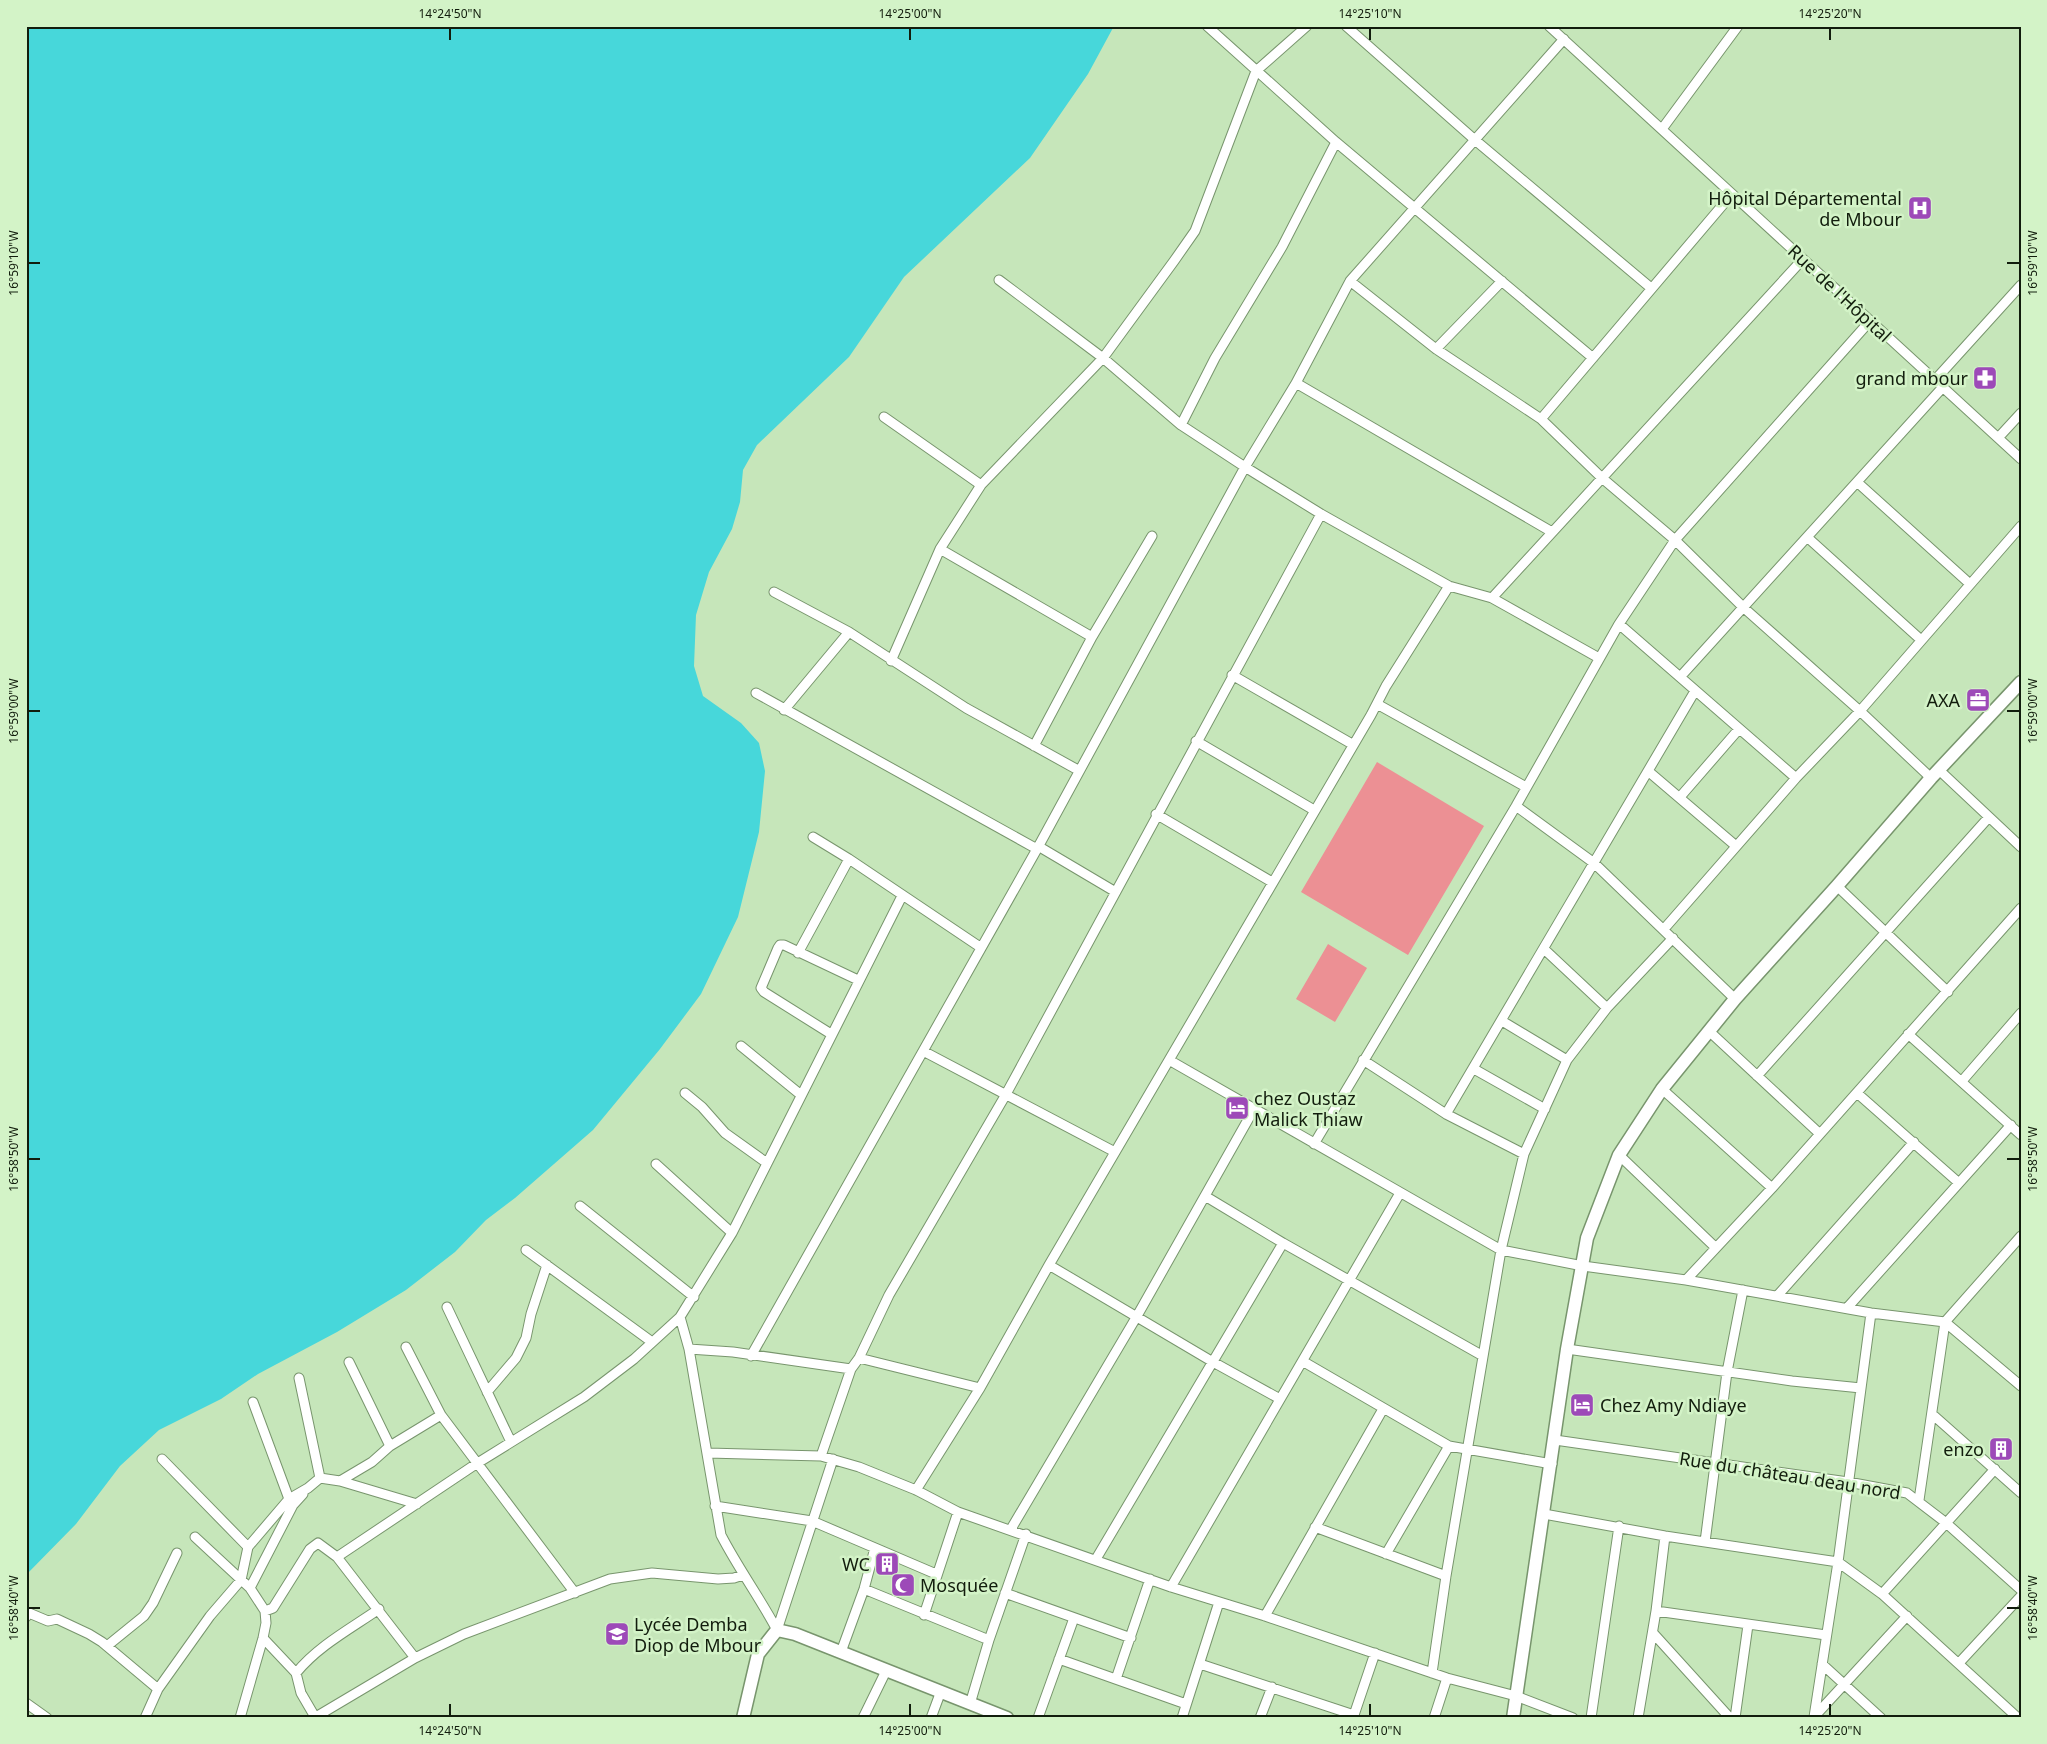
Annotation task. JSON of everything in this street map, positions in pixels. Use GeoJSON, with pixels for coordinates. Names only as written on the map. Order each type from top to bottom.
{"type":"FeatureCollection","features":[{"type":"Feature","properties":{"kind":"main road"},"geometry":{"type":"LineString","coordinates":[[1513,1718],[1552,1464],[1567,1349],[1583,1266],[1586,1238],[1619,1154],[1662,1088],[1710,1032],[1736,998],[1934,774],[2021,682]]}},
{"type":"Feature","properties":{"kind":"main road"},"geometry":{"type":"LineString","coordinates":[[742,1718],[758,1654],[777,1630],[795,1634],[886,1672],[941,1691],[1007,1718]]}},
{"type":"Feature","properties":{"kind":"street"},"geometry":{"type":"LineString","coordinates":[[1208,26],[1336,142],[1416,207],[1593,358]]}},
{"type":"Feature","properties":{"kind":"street"},"geometry":{"type":"LineString","coordinates":[[891,660],[940,549],[981,485],[1103,358],[1195,231],[1256,71],[1307,26]]}},
{"type":"Feature","properties":{"kind":"street"},"geometry":{"type":"LineString","coordinates":[[1346,26],[1475,140],[1651,288]]}},
{"type":"Feature","properties":{"kind":"street","name":"Rue de l'Hôpital"},"geometry":{"type":"LineString","coordinates":[[1549,26],[2021,459]]}},
{"type":"Feature","properties":{"kind":"street"},"geometry":{"type":"LineString","coordinates":[[1662,129],[1738,26]]}},
{"type":"Feature","properties":{"kind":"street"},"geometry":{"type":"LineString","coordinates":[[751,1356],[1038,847],[1078,770],[1245,467],[1296,383],[1350,281],[1564,39]]}},
{"type":"Feature","properties":{"kind":"street"},"geometry":{"type":"LineString","coordinates":[[1181,425],[1215,358],[1282,247],[1336,142]]}},
{"type":"Feature","properties":{"kind":"street"},"geometry":{"type":"LineString","coordinates":[[1542,420],[1651,288],[1732,194]]}},
{"type":"Feature","properties":{"kind":"street"},"geometry":{"type":"LineString","coordinates":[[1492,598],[1803,259]]}},
{"type":"Feature","properties":{"kind":"street"},"geometry":{"type":"LineString","coordinates":[[999,280],[1103,358],[1181,425],[1245,467],[1321,514],[1449,586],[1492,598],[1599,658]]}},
{"type":"Feature","properties":{"kind":"street"},"geometry":{"type":"LineString","coordinates":[[1350,281],[1436,350],[1542,420],[1602,478],[1675,540],[1744,608],[1860,711],[1934,774],[1989,817],[2017,844],[2021,833]]}},
{"type":"Feature","properties":{"kind":"street"},"geometry":{"type":"LineString","coordinates":[[1436,350],[1502,281]]}},
{"type":"Feature","properties":{"kind":"street"},"geometry":{"type":"LineString","coordinates":[[1935,380],[2021,285]]}},
{"type":"Feature","properties":{"kind":"street"},"geometry":{"type":"LineString","coordinates":[[1314,1144],[1362,1060],[1516,806],[1619,624],[1675,540],[1870,321]]}},
{"type":"Feature","properties":{"kind":"street"},"geometry":{"type":"LineString","coordinates":[[1296,383],[1552,532]]}},
{"type":"Feature","properties":{"kind":"street"},"geometry":{"type":"LineString","coordinates":[[1680,676],[1744,608],[1943,387]]}},
{"type":"Feature","properties":{"kind":"street"},"geometry":{"type":"LineString","coordinates":[[1998,438],[2021,412]]}},
{"type":"Feature","properties":{"kind":"street"},"geometry":{"type":"LineString","coordinates":[[884,417],[981,485]]}},
{"type":"Feature","properties":{"kind":"street"},"geometry":{"type":"LineString","coordinates":[[1857,482],[1970,584]]}},
{"type":"Feature","properties":{"kind":"street"},"geometry":{"type":"LineString","coordinates":[[821,1456],[851,1369],[859,1358],[889,1295],[1005,1096],[1114,891],[1321,514]]}},
{"type":"Feature","properties":{"kind":"street"},"geometry":{"type":"LineString","coordinates":[[1664,929],[1796,778],[1860,711],[1920,639],[2021,526]]}},
{"type":"Feature","properties":{"kind":"street"},"geometry":{"type":"LineString","coordinates":[[1034,746],[1092,637],[1152,536]]}},
{"type":"Feature","properties":{"kind":"street"},"geometry":{"type":"LineString","coordinates":[[1807,537],[1920,639]]}},
{"type":"Feature","properties":{"kind":"street"},"geometry":{"type":"LineString","coordinates":[[940,549],[1092,637]]}},
{"type":"Feature","properties":{"kind":"street"},"geometry":{"type":"LineString","coordinates":[[916,1490],[980,1388],[1049,1265],[1386,686],[1449,586]]}},
{"type":"Feature","properties":{"kind":"street"},"geometry":{"type":"LineString","coordinates":[[774,592],[848,632],[966,708],[1078,770]]}},
{"type":"Feature","properties":{"kind":"street"},"geometry":{"type":"LineString","coordinates":[[1619,624],[1796,778]]}},
{"type":"Feature","properties":{"kind":"street"},"geometry":{"type":"LineString","coordinates":[[784,710],[848,632]]}},
{"type":"Feature","properties":{"kind":"street"},"geometry":{"type":"LineString","coordinates":[[1232,675],[1352,744]]}},
{"type":"Feature","properties":{"kind":"street"},"geometry":{"type":"LineString","coordinates":[[1446,1114],[1695,692]]}},
{"type":"Feature","properties":{"kind":"street"},"geometry":{"type":"LineString","coordinates":[[756,693],[784,710],[1038,847],[1114,891]]}},
{"type":"Feature","properties":{"kind":"street"},"geometry":{"type":"LineString","coordinates":[[1377,704],[1526,788]]}},
{"type":"Feature","properties":{"kind":"street"},"geometry":{"type":"LineString","coordinates":[[1680,798],[1739,729]]}},
{"type":"Feature","properties":{"kind":"street"},"geometry":{"type":"LineString","coordinates":[[1196,741],[1314,810]]}},
{"type":"Feature","properties":{"kind":"street"},"geometry":{"type":"LineString","coordinates":[[1648,771],[1736,846]]}},
{"type":"Feature","properties":{"kind":"street"},"geometry":{"type":"LineString","coordinates":[[1516,806],[1594,863],[1736,998]]}},
{"type":"Feature","properties":{"kind":"street"},"geometry":{"type":"LineString","coordinates":[[1156,814],[1272,882]]}},
{"type":"Feature","properties":{"kind":"street"},"geometry":{"type":"LineString","coordinates":[[1757,1076],[1884,931],[1989,817]]}},
{"type":"Feature","properties":{"kind":"street"},"geometry":{"type":"LineString","coordinates":[[813,837],[980,947]]}},
{"type":"Feature","properties":{"kind":"street"},"geometry":{"type":"LineString","coordinates":[[798,952],[849,859]]}},
{"type":"Feature","properties":{"kind":"street"},"geometry":{"type":"LineString","coordinates":[[1837,886],[1948,992]]}},
{"type":"Feature","properties":{"kind":"street"},"geometry":{"type":"LineString","coordinates":[[337,1557],[476,1464],[584,1396],[634,1359],[680,1317],[732,1233],[902,896]]}},
{"type":"Feature","properties":{"kind":"street"},"geometry":{"type":"LineString","coordinates":[[1686,1280],[1772,1188],[2021,908]]}},
{"type":"Feature","properties":{"kind":"street"},"geometry":{"type":"LineString","coordinates":[[1432,1673],[1446,1576],[1501,1250],[1524,1154],[1567,1060],[1607,1008],[1673,938]]}},
{"type":"Feature","properties":{"kind":"street"},"geometry":{"type":"LineString","coordinates":[[832,1034],[761,988],[780,945],[858,980]]}},
{"type":"Feature","properties":{"kind":"street"},"geometry":{"type":"LineString","coordinates":[[1544,949],[1607,1008]]}},
{"type":"Feature","properties":{"kind":"street"},"geometry":{"type":"LineString","coordinates":[[1962,1081],[2019,1020]]}},
{"type":"Feature","properties":{"kind":"street"},"geometry":{"type":"LineString","coordinates":[[1502,1021],[1567,1060]]}},
{"type":"Feature","properties":{"kind":"street"},"geometry":{"type":"LineString","coordinates":[[1710,1032],[1820,1134]]}},
{"type":"Feature","properties":{"kind":"street"},"geometry":{"type":"LineString","coordinates":[[1908,1034],[2021,1135]]}},
{"type":"Feature","properties":{"kind":"street"},"geometry":{"type":"LineString","coordinates":[[741,1046],[801,1094]]}},
{"type":"Feature","properties":{"kind":"street"},"geometry":{"type":"LineString","coordinates":[[923,1051],[1005,1096],[1115,1152]]}},
{"type":"Feature","properties":{"kind":"street"},"geometry":{"type":"LineString","coordinates":[[1169,1060],[1501,1250],[1583,1266],[1778,1295],[1871,1313],[1945,1322],[2021,1386]]}},
{"type":"Feature","properties":{"kind":"street"},"geometry":{"type":"LineString","coordinates":[[1362,1060],[1446,1114],[1524,1154]]}},
{"type":"Feature","properties":{"kind":"street"},"geometry":{"type":"LineString","coordinates":[[1474,1069],[1546,1109]]}},
{"type":"Feature","properties":{"kind":"street"},"geometry":{"type":"LineString","coordinates":[[1662,1088],[1772,1188]]}},
{"type":"Feature","properties":{"kind":"street"},"geometry":{"type":"LineString","coordinates":[[685,1093],[702,1107],[724,1133],[767,1163]]}},
{"type":"Feature","properties":{"kind":"street"},"geometry":{"type":"LineString","coordinates":[[1857,1093],[1959,1183]]}},
{"type":"Feature","properties":{"kind":"street"},"geometry":{"type":"LineString","coordinates":[[1011,1529],[1137,1316],[1254,1109]]}},
{"type":"Feature","properties":{"kind":"street"},"geometry":{"type":"LineString","coordinates":[[1847,1308],[2011,1126]]}},
{"type":"Feature","properties":{"kind":"street"},"geometry":{"type":"LineString","coordinates":[[1778,1295],[1914,1142]]}},
{"type":"Feature","properties":{"kind":"street"},"geometry":{"type":"LineString","coordinates":[[1619,1154],[1716,1247]]}},
{"type":"Feature","properties":{"kind":"street"},"geometry":{"type":"LineString","coordinates":[[656,1164],[732,1233]]}},
{"type":"Feature","properties":{"kind":"street"},"geometry":{"type":"LineString","coordinates":[[1171,1587],[1280,1399],[1304,1362],[1400,1193]]}},
{"type":"Feature","properties":{"kind":"street"},"geometry":{"type":"LineString","coordinates":[[1205,1196],[1283,1243],[1350,1279],[1483,1356]]}},
{"type":"Feature","properties":{"kind":"street"},"geometry":{"type":"LineString","coordinates":[[580,1206],[694,1297]]}},
{"type":"Feature","properties":{"kind":"street"},"geometry":{"type":"LineString","coordinates":[[1919,1500],[1945,1322],[2021,1236]]}},
{"type":"Feature","properties":{"kind":"street"},"geometry":{"type":"LineString","coordinates":[[1096,1559],[1283,1243]]}},
{"type":"Feature","properties":{"kind":"street"},"geometry":{"type":"LineString","coordinates":[[526,1250],[652,1342]]}},
{"type":"Feature","properties":{"kind":"street"},"geometry":{"type":"LineString","coordinates":[[487,1392],[516,1358],[526,1338],[531,1314],[547,1265]]}},
{"type":"Feature","properties":{"kind":"street"},"geometry":{"type":"LineString","coordinates":[[1049,1265],[1213,1362],[1280,1399]]}},
{"type":"Feature","properties":{"kind":"street"},"geometry":{"type":"LineString","coordinates":[[1705,1542],[1727,1372],[1743,1290]]}},
{"type":"Feature","properties":{"kind":"street"},"geometry":{"type":"LineString","coordinates":[[447,1307],[511,1442]]}},
{"type":"Feature","properties":{"kind":"street"},"geometry":{"type":"LineString","coordinates":[[1814,1717],[1838,1562],[1871,1313]]}},
{"type":"Feature","properties":{"kind":"street"},"geometry":{"type":"LineString","coordinates":[[680,1317],[689,1349],[721,1535],[743,1574],[758,1594],[777,1630]]}},
{"type":"Feature","properties":{"kind":"street"},"geometry":{"type":"LineString","coordinates":[[406,1347],[441,1415],[476,1464],[575,1593]]}},
{"type":"Feature","properties":{"kind":"street"},"geometry":{"type":"LineString","coordinates":[[689,1349],[851,1369]]}},
{"type":"Feature","properties":{"kind":"street"},"geometry":{"type":"LineString","coordinates":[[1567,1349],[1727,1372],[1861,1388]]}},
{"type":"Feature","properties":{"kind":"street"},"geometry":{"type":"LineString","coordinates":[[859,1358],[980,1388]]}},
{"type":"Feature","properties":{"kind":"street"},"geometry":{"type":"LineString","coordinates":[[349,1362],[390,1446]]}},
{"type":"Feature","properties":{"kind":"street"},"geometry":{"type":"LineString","coordinates":[[1304,1362],[1449,1446],[1552,1464]]}},
{"type":"Feature","properties":{"kind":"street"},"geometry":{"type":"LineString","coordinates":[[299,1378],[320,1478]]}},
{"type":"Feature","properties":{"kind":"street"},"geometry":{"type":"LineString","coordinates":[[253,1402],[289,1499]]}},
{"type":"Feature","properties":{"kind":"street"},"geometry":{"type":"LineString","coordinates":[[1265,1616],[1383,1409]]}},
{"type":"Feature","properties":{"kind":"street"},"geometry":{"type":"LineString","coordinates":[[1932,1414],[2021,1493]]}},
{"type":"Feature","properties":{"kind":"street"},"geometry":{"type":"LineString","coordinates":[[340,1481],[372,1462],[390,1446],[441,1415]]}},
{"type":"Feature","properties":{"kind":"street","name":"Rue du château deau nord"},"geometry":{"type":"LineString","coordinates":[[1555,1440],[1716,1462],[1893,1489],[1908,1493],[1945,1522],[2021,1590]]}},
{"type":"Feature","properties":{"kind":"street"},"geometry":{"type":"LineString","coordinates":[[1386,1554],[1449,1446]]}},
{"type":"Feature","properties":{"kind":"street"},"geometry":{"type":"LineString","coordinates":[[708,1452],[821,1456],[859,1467],[916,1490],[958,1512],[1026,1534],[1171,1587],[1265,1616],[1447,1678],[1516,1696],[1572,1718]]}},
{"type":"Feature","properties":{"kind":"street"},"geometry":{"type":"LineString","coordinates":[[162,1459],[248,1547]]}},
{"type":"Feature","properties":{"kind":"street"},"geometry":{"type":"LineString","coordinates":[[777,1630],[833,1459]]}},
{"type":"Feature","properties":{"kind":"street"},"geometry":{"type":"LineString","coordinates":[[1882,1594],[1945,1522],[1995,1469]]}},
{"type":"Feature","properties":{"kind":"street"},"geometry":{"type":"LineString","coordinates":[[250,1588],[293,1505],[320,1478],[340,1481],[417,1504]]}},
{"type":"Feature","properties":{"kind":"street"},"geometry":{"type":"LineString","coordinates":[[145,1718],[158,1689],[210,1616],[240,1580],[248,1547],[289,1499],[308,1488]]}},
{"type":"Feature","properties":{"kind":"street"},"geometry":{"type":"LineString","coordinates":[[715,1506],[812,1521],[936,1574]]}},
{"type":"Feature","properties":{"kind":"street"},"geometry":{"type":"LineString","coordinates":[[924,1615],[958,1512]]}},
{"type":"Feature","properties":{"kind":"street"},"geometry":{"type":"LineString","coordinates":[[1544,1514],[1619,1526],[1665,1536],[1838,1562],[1882,1594],[2018,1718]]}},
{"type":"Feature","properties":{"kind":"street"},"geometry":{"type":"LineString","coordinates":[[1591,1718],[1619,1526]]}},
{"type":"Feature","properties":{"kind":"street"},"geometry":{"type":"LineString","coordinates":[[1315,1527],[1446,1576]]}},
{"type":"Feature","properties":{"kind":"street"},"geometry":{"type":"LineString","coordinates":[[970,1704],[989,1640],[1026,1534]]}},
{"type":"Feature","properties":{"kind":"street"},"geometry":{"type":"LineString","coordinates":[[1638,1718],[1656,1611],[1665,1536]]}},
{"type":"Feature","properties":{"kind":"street"},"geometry":{"type":"LineString","coordinates":[[195,1537],[250,1588],[265,1612],[266,1623],[263,1638],[240,1718]]}},
{"type":"Feature","properties":{"kind":"street"},"geometry":{"type":"LineString","coordinates":[[265,1612],[273,1608],[310,1549],[318,1543],[337,1557],[415,1658]]}},
{"type":"Feature","properties":{"kind":"street"},"geometry":{"type":"LineString","coordinates":[[841,1652],[864,1588],[875,1548]]}},
{"type":"Feature","properties":{"kind":"street"},"geometry":{"type":"LineString","coordinates":[[107,1646],[144,1616],[153,1603],[177,1553]]}},
{"type":"Feature","properties":{"kind":"street"},"geometry":{"type":"LineString","coordinates":[[263,1638],[296,1673],[301,1693],[315,1718],[415,1658],[464,1634],[610,1579],[652,1573],[718,1579],[734,1578],[743,1574]]}},
{"type":"Feature","properties":{"kind":"street"},"geometry":{"type":"LineString","coordinates":[[1116,1679],[1150,1579]]}},
{"type":"Feature","properties":{"kind":"street"},"geometry":{"type":"LineString","coordinates":[[864,1588],[924,1615],[989,1640]]}},
{"type":"Feature","properties":{"kind":"street"},"geometry":{"type":"LineString","coordinates":[[1005,1593],[1131,1638]]}},
{"type":"Feature","properties":{"kind":"street"},"geometry":{"type":"LineString","coordinates":[[1959,1663],[2021,1596]]}},
{"type":"Feature","properties":{"kind":"street"},"geometry":{"type":"LineString","coordinates":[[1182,1718],[1219,1602]]}},
{"type":"Feature","properties":{"kind":"street"},"geometry":{"type":"LineString","coordinates":[[296,1673],[308,1658],[379,1609]]}},
{"type":"Feature","properties":{"kind":"street"},"geometry":{"type":"LineString","coordinates":[[1656,1611],[1748,1625],[1826,1634]]}},
{"type":"Feature","properties":{"kind":"street"},"geometry":{"type":"LineString","coordinates":[[26,1617],[29,1613],[48,1622],[57,1619],[88,1634],[107,1646],[158,1689]]}},
{"type":"Feature","properties":{"kind":"street"},"geometry":{"type":"LineString","coordinates":[[1814,1717],[1907,1616]]}},
{"type":"Feature","properties":{"kind":"street"},"geometry":{"type":"LineString","coordinates":[[1038,1718],[1074,1618]]}},
{"type":"Feature","properties":{"kind":"street"},"geometry":{"type":"LineString","coordinates":[[1734,1718],[1748,1625]]}},
{"type":"Feature","properties":{"kind":"street"},"geometry":{"type":"LineString","coordinates":[[1652,1633],[1730,1718]]}},
{"type":"Feature","properties":{"kind":"street"},"geometry":{"type":"LineString","coordinates":[[1200,1664],[1354,1716],[1375,1653]]}},
{"type":"Feature","properties":{"kind":"street"},"geometry":{"type":"LineString","coordinates":[[1059,1659],[1186,1704]]}},
{"type":"Feature","properties":{"kind":"street"},"geometry":{"type":"LineString","coordinates":[[1822,1664],[1881,1718]]}},
{"type":"Feature","properties":{"kind":"street"},"geometry":{"type":"LineString","coordinates":[[863,1718],[886,1672]]}},
{"type":"Feature","properties":{"kind":"street"},"geometry":{"type":"LineString","coordinates":[[1434,1718],[1447,1678]]}},
{"type":"Feature","properties":{"kind":"street"},"geometry":{"type":"LineString","coordinates":[[1260,1718],[1272,1687]]}},
{"type":"Feature","properties":{"kind":"street"},"geometry":{"type":"LineString","coordinates":[[931,1718],[941,1691]]}},
{"type":"Feature","properties":{"kind":"street"},"geometry":{"type":"LineString","coordinates":[[26,1703],[47,1718]]}},
{"type":"Feature","properties":{"kind":"shaded area"},"geometry":{"type":"Polygon","coordinates":[[[1377,762],[1484,826],[1408,955],[1301,892],[1377,762]]]}},
{"type":"Feature","properties":{"kind":"shaded area"},"geometry":{"type":"Polygon","coordinates":[[[1328,944],[1367,968],[1335,1022],[1296,999],[1328,944]]]}},
{"type":"Feature","properties":{"kind":"water"},"geometry":{"type":"Polygon","coordinates":[[[26,26],[1114,26],[1088,74],[1030,158],[904,277],[849,357],[757,445],[743,470],[740,502],[732,529],[709,572],[696,615],[694,666],[703,696],[741,723],[759,743],[765,771],[759,832],[738,917],[701,994],[660,1049],[593,1130],[515,1198],[486,1220],[455,1252],[406,1290],[337,1332],[258,1374],[221,1399],[159,1430],[120,1466],[76,1524],[26,1575],[26,26]]]}},
{"type":"Feature","properties":{"kind":"place","name":"Hôpital Départemental de Mbour"},"geometry":{"type":"Point","coordinates":[1920,208]}},
{"type":"Feature","properties":{"kind":"place","name":"grand mbour"},"geometry":{"type":"Point","coordinates":[1985,378]}},
{"type":"Feature","properties":{"kind":"place","name":"AXA"},"geometry":{"type":"Point","coordinates":[1978,700]}},
{"type":"Feature","properties":{"kind":"place","name":"chez Oustaz Malick Thiaw"},"geometry":{"type":"Point","coordinates":[1237,1108]}},
{"type":"Feature","properties":{"kind":"place","name":"Chez Amy Ndiaye"},"geometry":{"type":"Point","coordinates":[1582,1405]}},
{"type":"Feature","properties":{"kind":"place","name":"enzo"},"geometry":{"type":"Point","coordinates":[2001,1449]}},
{"type":"Feature","properties":{"kind":"place","name":"WC"},"geometry":{"type":"Point","coordinates":[887,1564]}},
{"type":"Feature","properties":{"kind":"place","name":"Mosquée"},"geometry":{"type":"Point","coordinates":[903,1585]}},
{"type":"Feature","properties":{"kind":"place","name":"Lycée Demba Diop de Mbour"},"geometry":{"type":"Point","coordinates":[617,1634]}}]}
